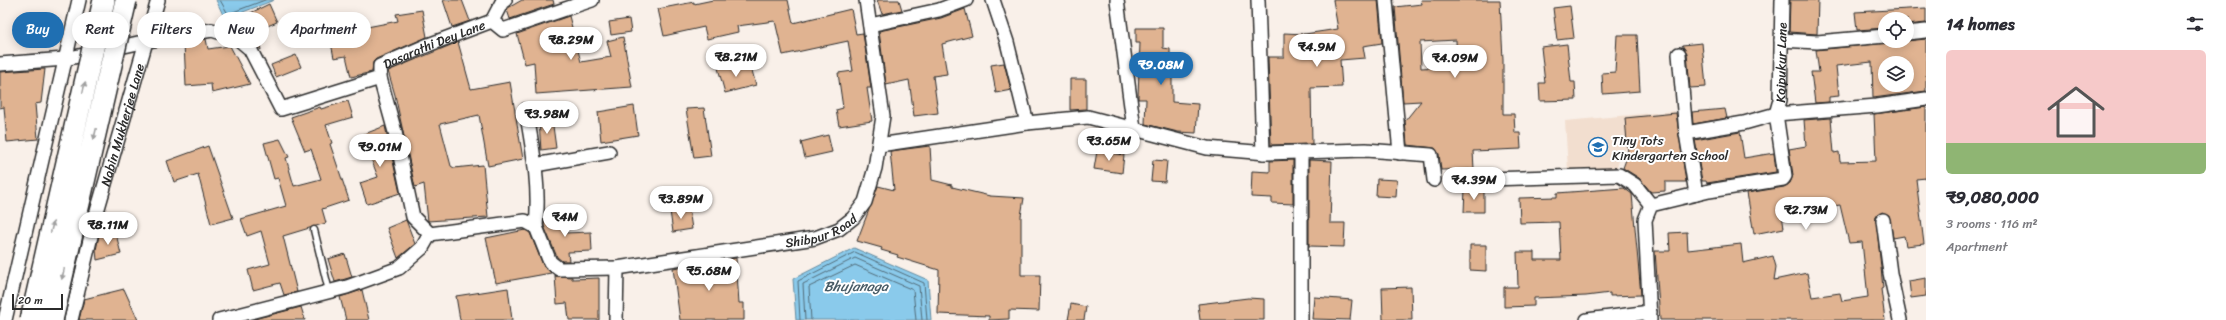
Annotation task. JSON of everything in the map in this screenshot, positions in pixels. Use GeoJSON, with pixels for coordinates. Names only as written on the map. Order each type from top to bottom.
{"type":"FeatureCollection","features":[{"type":"Feature","properties":{"kind":"main road"},"geometry":{"type":"LineString","coordinates":[[31,320],[104,0]]}},
{"type":"Feature","properties":{"kind":"main road"},"geometry":{"type":"LineString","coordinates":[[52,320],[126,0]]}},
{"type":"Feature","properties":{"kind":"main road"},"geometry":{"type":"LineString","coordinates":[[100,111],[138,0]]}},
{"type":"Feature","properties":{"kind":"street"},"geometry":{"type":"LineString","coordinates":[[5,320],[79,0]]}},
{"type":"Feature","properties":{"kind":"street","name":"Nabin Mukherjee Lane"},"geometry":{"type":"LineString","coordinates":[[155,12],[158,0]]}},
{"type":"Feature","properties":{"kind":"street","name":"Dasarathi Dey Lane"},"geometry":{"type":"LineString","coordinates":[[206,31],[212,30],[237,38],[250,49],[280,109],[380,78],[380,66],[428,45],[492,21],[502,0]]}},
{"type":"Feature","properties":{"kind":"street","name":"Dasarathi Dey Lane"},"geometry":{"type":"LineString","coordinates":[[492,21],[503,30],[592,0]]}},
{"type":"Feature","properties":{"kind":"street","name":"Shibpur Road"},"geometry":{"type":"LineString","coordinates":[[536,227],[550,262],[560,269],[617,268],[815,238],[839,229],[853,218],[865,202],[876,168],[883,116],[866,0]]}},
{"type":"Feature","properties":{"kind":"street"},"geometry":{"type":"LineString","coordinates":[[870,26],[939,10],[966,0]]}},
{"type":"Feature","properties":{"kind":"street"},"geometry":{"type":"LineString","coordinates":[[993,0],[1007,42],[1027,123]]}},
{"type":"Feature","properties":{"kind":"street"},"geometry":{"type":"LineString","coordinates":[[1117,0],[1134,129]]}},
{"type":"Feature","properties":{"kind":"street"},"geometry":{"type":"LineString","coordinates":[[1258,0],[1263,153]]}},
{"type":"Feature","properties":{"kind":"street"},"geometry":{"type":"LineString","coordinates":[[1386,0],[1400,153]]}},
{"type":"Feature","properties":{"kind":"street","name":"Koipukur Lane"},"geometry":{"type":"LineString","coordinates":[[1686,133],[1744,123],[1776,114],[1780,100],[1782,0]]}},
{"type":"Feature","properties":{"kind":"street"},"geometry":{"type":"LineString","coordinates":[[1914,33],[1926,31]]}},
{"type":"Feature","properties":{"kind":"street"},"geometry":{"type":"LineString","coordinates":[[1781,40],[1817,42],[1878,37]]}},
{"type":"Feature","properties":{"kind":"street"},"geometry":{"type":"LineString","coordinates":[[0,64],[66,59],[137,43]]}},
{"type":"Feature","properties":{"kind":"street","name":"Nabin Mukherjee Lane"},"geometry":{"type":"LineString","coordinates":[[72,320],[96,215],[145,48]]}},
{"type":"Feature","properties":{"kind":"street"},"geometry":{"type":"LineString","coordinates":[[1679,54],[1686,133],[1696,194]]}},
{"type":"Feature","properties":{"kind":"street"},"geometry":{"type":"LineString","coordinates":[[380,78],[395,132],[413,217],[430,234]]}},
{"type":"Feature","properties":{"kind":"street"},"geometry":{"type":"LineString","coordinates":[[1651,205],[1696,194],[1765,181],[1780,180],[1784,176],[1776,114],[1877,106],[1926,99]]}},
{"type":"Feature","properties":{"kind":"street"},"geometry":{"type":"LineString","coordinates":[[430,234],[525,221],[536,227],[539,200],[526,110]]}},
{"type":"Feature","properties":{"kind":"street"},"geometry":{"type":"LineString","coordinates":[[879,145],[1027,123],[1088,117],[1207,148],[1263,153],[1366,150],[1431,155],[1434,180]]}},
{"type":"Feature","properties":{"kind":"street"},"geometry":{"type":"LineString","coordinates":[[535,165],[609,152]]}},
{"type":"Feature","properties":{"kind":"street"},"geometry":{"type":"LineString","coordinates":[[1301,152],[1301,320]]}},
{"type":"Feature","properties":{"kind":"street"},"geometry":{"type":"LineString","coordinates":[[1488,179],[1619,174],[1636,185],[1651,205]]}},
{"type":"Feature","properties":{"kind":"street"},"geometry":{"type":"LineString","coordinates":[[1587,320],[1650,316],[1645,220],[1651,205]]}},
{"type":"Feature","properties":{"kind":"street"},"geometry":{"type":"LineString","coordinates":[[1883,220],[1890,274],[1900,320]]}},
{"type":"Feature","properties":{"kind":"street"},"geometry":{"type":"LineString","coordinates":[[219,320],[329,291],[400,268],[422,248],[430,234]]}},
{"type":"Feature","properties":{"kind":"street"},"geometry":{"type":"LineString","coordinates":[[616,320],[617,268]]}},
{"type":"Feature","properties":{"kind":"lane"},"geometry":{"type":"LineString","coordinates":[[314,230],[329,291]]}},
{"type":"Feature","properties":{"kind":"shaded area","name":"Tiny Tots Kindergarten School"},"geometry":{"type":"Polygon","coordinates":[[[1675,111],[1677,136],[1635,140],[1621,153],[1617,168],[1568,170],[1565,121],[1675,111]]]}},
{"type":"Feature","properties":{"kind":"water"},"geometry":{"type":"Polygon","coordinates":[[[216,0],[274,0],[243,12],[222,12],[216,0]]]}},
{"type":"Feature","properties":{"kind":"water","name":"Bhujanaga"},"geometry":{"type":"Polygon","coordinates":[[[854,248],[928,280],[931,320],[796,320],[793,279],[854,248]]]}},
{"type":"Feature","properties":{"kind":"building"},"geometry":{"type":"Polygon","coordinates":[[[443,0],[462,0],[470,21],[452,27],[443,0]]]}},
{"type":"Feature","properties":{"kind":"building"},"geometry":{"type":"Polygon","coordinates":[[[522,0],[553,0],[554,4],[510,19],[507,10],[508,8],[522,0]]]}},
{"type":"Feature","properties":{"kind":"building"},"geometry":{"type":"Polygon","coordinates":[[[713,0],[788,0],[793,23],[851,9],[856,34],[863,33],[871,88],[867,88],[872,121],[839,126],[836,110],[843,108],[838,73],[853,71],[848,41],[783,55],[775,21],[737,26],[738,32],[707,39],[704,27],[664,36],[658,9],[713,0]]]}},
{"type":"Feature","properties":{"kind":"building"},"geometry":{"type":"Polygon","coordinates":[[[877,0],[899,0],[902,10],[882,14],[877,0]]]}},
{"type":"Feature","properties":{"kind":"building"},"geometry":{"type":"Polygon","coordinates":[[[1333,0],[1378,0],[1382,43],[1363,46],[1365,58],[1340,60],[1342,87],[1311,88],[1312,144],[1271,145],[1268,57],[1284,57],[1284,33],[1305,34],[1338,29],[1333,0]]]}},
{"type":"Feature","properties":{"kind":"building"},"geometry":{"type":"Polygon","coordinates":[[[1421,0],[1500,0],[1503,60],[1503,114],[1514,114],[1515,133],[1520,133],[1521,149],[1473,151],[1474,169],[1441,170],[1439,154],[1435,148],[1407,145],[1405,121],[1421,101],[1403,102],[1395,7],[1422,4],[1421,0]],[[1456,40],[1420,42],[1421,68],[1457,66],[1456,40]]]}},
{"type":"Feature","properties":{"kind":"building"},"geometry":{"type":"Polygon","coordinates":[[[1790,0],[1818,0],[1817,34],[1789,32],[1790,0]]]}},
{"type":"Feature","properties":{"kind":"building"},"geometry":{"type":"Polygon","coordinates":[[[269,4],[277,22],[269,25],[269,12],[253,12],[269,4]]]}},
{"type":"Feature","properties":{"kind":"building"},"geometry":{"type":"Polygon","coordinates":[[[1570,6],[1574,38],[1557,40],[1553,8],[1570,6]]]}},
{"type":"Feature","properties":{"kind":"building"},"geometry":{"type":"Polygon","coordinates":[[[1926,8],[1926,23],[1914,24],[1914,12],[1878,12],[1878,28],[1857,30],[1855,12],[1926,8]]]}},
{"type":"Feature","properties":{"kind":"building"},"geometry":{"type":"Polygon","coordinates":[[[965,9],[972,36],[942,44],[947,74],[933,76],[938,113],[914,116],[909,80],[886,85],[879,31],[941,18],[965,9]]]}},
{"type":"Feature","properties":{"kind":"building"},"geometry":{"type":"Polygon","coordinates":[[[422,10],[427,37],[376,59],[373,62],[372,72],[351,77],[346,56],[334,58],[332,48],[371,48],[371,26],[398,21],[396,14],[422,10]]]}},
{"type":"Feature","properties":{"kind":"building"},"geometry":{"type":"Polygon","coordinates":[[[569,16],[581,62],[611,57],[607,41],[623,37],[632,87],[536,94],[534,62],[525,64],[517,34],[569,16]]]}},
{"type":"Feature","properties":{"kind":"building"},"geometry":{"type":"Polygon","coordinates":[[[629,19],[631,32],[611,35],[609,22],[629,19]]]}},
{"type":"Feature","properties":{"kind":"building"},"geometry":{"type":"Polygon","coordinates":[[[1136,28],[1163,28],[1163,48],[1170,49],[1172,102],[1198,104],[1196,133],[1178,132],[1145,124],[1146,99],[1138,99],[1140,43],[1136,43],[1136,28]]]}},
{"type":"Feature","properties":{"kind":"building"},"geometry":{"type":"Polygon","coordinates":[[[1617,35],[1637,35],[1640,91],[1603,94],[1602,73],[1615,72],[1617,35]]]}},
{"type":"Feature","properties":{"kind":"building"},"geometry":{"type":"Polygon","coordinates":[[[206,39],[208,49],[231,48],[250,84],[212,93],[211,84],[186,86],[184,48],[206,48],[206,39]]]}},
{"type":"Feature","properties":{"kind":"building"},"geometry":{"type":"Polygon","coordinates":[[[1926,39],[1926,91],[1873,98],[1872,62],[1836,66],[1839,96],[1829,97],[1829,102],[1815,103],[1811,72],[1819,72],[1816,50],[1878,44],[1878,48],[1914,48],[1914,40],[1926,39]]]}},
{"type":"Feature","properties":{"kind":"building"},"geometry":{"type":"Polygon","coordinates":[[[458,42],[471,89],[510,82],[523,159],[488,166],[479,115],[440,124],[451,166],[454,168],[483,165],[488,217],[428,221],[424,184],[415,187],[395,95],[388,71],[458,42]]]}},
{"type":"Feature","properties":{"kind":"building"},"geometry":{"type":"Polygon","coordinates":[[[1702,43],[1706,87],[1690,88],[1687,53],[1682,45],[1702,43]]]}},
{"type":"Feature","properties":{"kind":"building"},"geometry":{"type":"Polygon","coordinates":[[[1567,44],[1571,82],[1575,82],[1576,100],[1540,101],[1539,83],[1545,83],[1541,47],[1567,44]]]}},
{"type":"Feature","properties":{"kind":"building"},"geometry":{"type":"Polygon","coordinates":[[[296,55],[301,67],[276,77],[271,65],[296,55]]]}},
{"type":"Feature","properties":{"kind":"building"},"geometry":{"type":"Polygon","coordinates":[[[733,63],[735,71],[751,67],[756,85],[725,93],[718,68],[733,63]]]}},
{"type":"Feature","properties":{"kind":"building"},"geometry":{"type":"Polygon","coordinates":[[[1004,63],[1011,90],[996,93],[991,65],[1004,63]]]}},
{"type":"Feature","properties":{"kind":"building"},"geometry":{"type":"Polygon","coordinates":[[[45,69],[41,103],[35,104],[38,139],[7,142],[4,107],[0,108],[0,72],[45,69]]]}},
{"type":"Feature","properties":{"kind":"building"},"geometry":{"type":"Polygon","coordinates":[[[1070,79],[1086,79],[1086,109],[1070,110],[1070,79]]]}},
{"type":"Feature","properties":{"kind":"building"},"geometry":{"type":"Polygon","coordinates":[[[348,101],[353,117],[326,125],[332,143],[330,144],[349,200],[322,209],[326,223],[283,236],[297,292],[284,295],[280,283],[253,290],[248,270],[270,264],[261,231],[247,236],[241,219],[286,206],[278,178],[274,179],[264,143],[280,139],[289,157],[286,158],[294,186],[321,179],[311,149],[305,151],[291,117],[320,107],[321,109],[348,101]]]}},
{"type":"Feature","properties":{"kind":"building"},"geometry":{"type":"Polygon","coordinates":[[[634,106],[638,135],[601,141],[598,112],[634,106]]]}},
{"type":"Feature","properties":{"kind":"building"},"geometry":{"type":"Polygon","coordinates":[[[1926,107],[1926,178],[1916,179],[1924,244],[1906,246],[1904,236],[1893,238],[1889,215],[1882,212],[1876,217],[1883,288],[1881,289],[1885,320],[1660,320],[1655,251],[1670,251],[1669,233],[1687,232],[1688,250],[1741,244],[1743,263],[1773,256],[1776,267],[1774,280],[1807,273],[1812,297],[1840,293],[1842,301],[1868,297],[1862,242],[1849,243],[1840,205],[1782,215],[1784,228],[1754,234],[1747,193],[1784,187],[1790,183],[1793,175],[1789,149],[1806,146],[1804,120],[1831,118],[1834,153],[1839,152],[1840,162],[1876,161],[1874,114],[1926,107]]]}},
{"type":"Feature","properties":{"kind":"building"},"geometry":{"type":"Polygon","coordinates":[[[704,108],[711,156],[694,158],[686,109],[704,108]]]}},
{"type":"Feature","properties":{"kind":"building"},"geometry":{"type":"Polygon","coordinates":[[[1725,109],[1727,118],[1693,124],[1692,112],[1725,109]]]}},
{"type":"Feature","properties":{"kind":"building"},"geometry":{"type":"Polygon","coordinates":[[[1676,113],[1686,182],[1665,182],[1665,191],[1651,192],[1639,178],[1623,168],[1628,154],[1625,118],[1676,113]]]}},
{"type":"Feature","properties":{"kind":"building"},"geometry":{"type":"Polygon","coordinates":[[[552,119],[556,148],[541,150],[539,121],[552,119]]]}},
{"type":"Feature","properties":{"kind":"building"},"geometry":{"type":"Polygon","coordinates":[[[385,126],[400,193],[367,204],[360,183],[378,177],[362,135],[385,126]]]}},
{"type":"Feature","properties":{"kind":"building"},"geometry":{"type":"Polygon","coordinates":[[[1740,132],[1744,158],[1774,153],[1776,172],[1707,183],[1706,181],[1702,181],[1695,140],[1740,132]]]}},
{"type":"Feature","properties":{"kind":"building"},"geometry":{"type":"Polygon","coordinates":[[[828,135],[832,152],[805,158],[801,142],[828,135]]]}},
{"type":"Feature","properties":{"kind":"building"},"geometry":{"type":"Polygon","coordinates":[[[208,146],[233,218],[211,224],[198,174],[174,182],[167,161],[208,146]]]}},
{"type":"Feature","properties":{"kind":"building"},"geometry":{"type":"Polygon","coordinates":[[[930,146],[932,180],[952,185],[952,187],[990,196],[1024,198],[1021,216],[1021,275],[1040,275],[1039,311],[1009,310],[1009,319],[989,320],[989,316],[938,314],[939,270],[897,257],[898,255],[881,250],[882,248],[857,241],[878,186],[894,190],[890,151],[930,146]]]}},
{"type":"Feature","properties":{"kind":"building"},"geometry":{"type":"Polygon","coordinates":[[[1097,151],[1124,155],[1122,173],[1094,169],[1097,151]]]}},
{"type":"Feature","properties":{"kind":"building"},"geometry":{"type":"Polygon","coordinates":[[[1153,160],[1167,161],[1165,182],[1151,181],[1153,160]]]}},
{"type":"Feature","properties":{"kind":"building"},"geometry":{"type":"Polygon","coordinates":[[[1293,160],[1293,204],[1272,203],[1272,198],[1251,197],[1252,171],[1270,172],[1270,161],[1293,160]]]}},
{"type":"Feature","properties":{"kind":"building"},"geometry":{"type":"Polygon","coordinates":[[[1309,160],[1332,161],[1330,223],[1345,223],[1344,247],[1309,246],[1309,160]]]}},
{"type":"Feature","properties":{"kind":"building"},"geometry":{"type":"Polygon","coordinates":[[[1377,179],[1397,180],[1396,197],[1376,196],[1377,179]]]}},
{"type":"Feature","properties":{"kind":"building"},"geometry":{"type":"Polygon","coordinates":[[[1624,188],[1632,194],[1641,295],[1610,296],[1610,293],[1586,296],[1534,298],[1534,306],[1504,307],[1504,287],[1518,287],[1517,252],[1534,252],[1534,260],[1561,260],[1559,222],[1520,223],[1519,198],[1557,197],[1557,193],[1624,188]]]}},
{"type":"Feature","properties":{"kind":"building"},"geometry":{"type":"Polygon","coordinates":[[[1465,189],[1484,189],[1484,212],[1464,212],[1465,189]]]}},
{"type":"Feature","properties":{"kind":"building"},"geometry":{"type":"Polygon","coordinates":[[[689,209],[692,229],[673,232],[670,211],[689,209]]]}},
{"type":"Feature","properties":{"kind":"building"},"geometry":{"type":"Polygon","coordinates":[[[559,210],[565,233],[591,232],[592,251],[568,252],[569,261],[562,261],[557,257],[544,226],[545,215],[559,210]]]}},
{"type":"Feature","properties":{"kind":"building"},"geometry":{"type":"Polygon","coordinates":[[[406,220],[415,244],[398,258],[387,228],[406,220]]]}},
{"type":"Feature","properties":{"kind":"building"},"geometry":{"type":"Polygon","coordinates":[[[115,230],[121,254],[97,260],[96,250],[99,235],[115,230]]]}},
{"type":"Feature","properties":{"kind":"building"},"geometry":{"type":"Polygon","coordinates":[[[525,230],[530,233],[543,265],[551,273],[496,283],[486,238],[525,230]]]}},
{"type":"Feature","properties":{"kind":"building"},"geometry":{"type":"Polygon","coordinates":[[[1470,245],[1486,245],[1486,271],[1470,270],[1470,245]]]}},
{"type":"Feature","properties":{"kind":"building"},"geometry":{"type":"Polygon","coordinates":[[[345,254],[352,277],[335,282],[328,259],[345,254]]]}},
{"type":"Feature","properties":{"kind":"building"},"geometry":{"type":"Polygon","coordinates":[[[736,258],[739,303],[744,303],[744,320],[680,320],[673,268],[736,258]]]}},
{"type":"Feature","properties":{"kind":"building"},"geometry":{"type":"Polygon","coordinates":[[[555,276],[572,277],[572,279],[599,278],[599,320],[569,320],[567,303],[557,304],[555,276]]]}},
{"type":"Feature","properties":{"kind":"building"},"geometry":{"type":"Polygon","coordinates":[[[1926,278],[1926,296],[1911,298],[1909,281],[1926,278]]]}},
{"type":"Feature","properties":{"kind":"building"},"geometry":{"type":"Polygon","coordinates":[[[1411,287],[1412,320],[1383,320],[1382,288],[1411,287]]]}},
{"type":"Feature","properties":{"kind":"building"},"geometry":{"type":"Polygon","coordinates":[[[508,288],[512,320],[460,320],[456,296],[508,288]]]}},
{"type":"Feature","properties":{"kind":"building"},"geometry":{"type":"Polygon","coordinates":[[[124,289],[138,320],[79,320],[84,299],[124,289]]]}},
{"type":"Feature","properties":{"kind":"building"},"geometry":{"type":"Polygon","coordinates":[[[362,290],[369,320],[346,320],[340,297],[362,290]]]}},
{"type":"Feature","properties":{"kind":"building"},"geometry":{"type":"Polygon","coordinates":[[[1314,297],[1352,300],[1350,320],[1312,319],[1314,297]]]}},
{"type":"Feature","properties":{"kind":"building"},"geometry":{"type":"Polygon","coordinates":[[[1248,298],[1264,299],[1264,320],[1200,320],[1198,304],[1248,298]]]}},
{"type":"Feature","properties":{"kind":"building"},"geometry":{"type":"Polygon","coordinates":[[[1071,304],[1086,307],[1084,320],[1068,320],[1071,304]]]}},
{"type":"Feature","properties":{"kind":"building"},"geometry":{"type":"Polygon","coordinates":[[[301,307],[305,320],[254,320],[254,319],[301,307]]]}},
{"type":"Feature","properties":{"kind":"place","name":"Tiny Tots Kindergarten School"},"geometry":{"type":"Point","coordinates":[1598,147]}}]}
